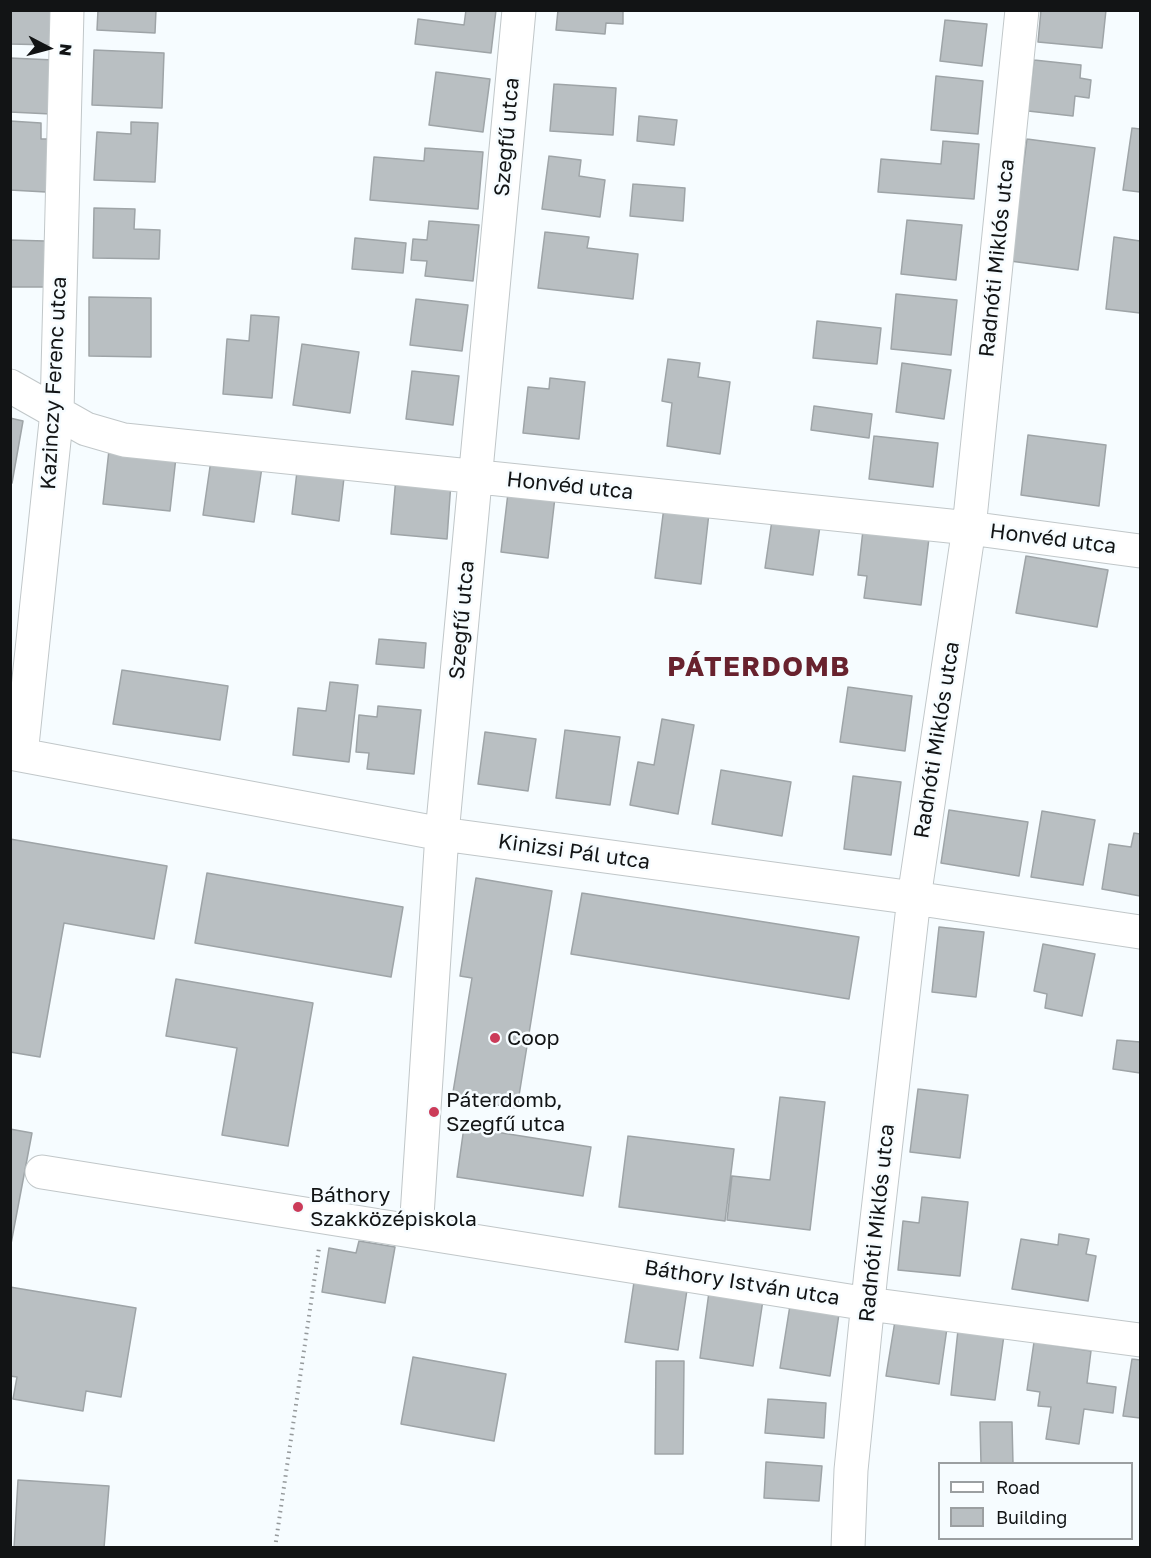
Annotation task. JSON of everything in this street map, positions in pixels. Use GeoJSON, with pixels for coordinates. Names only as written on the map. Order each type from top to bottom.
{"type":"FeatureCollection","features":[{"type":"Feature","properties":{"kind":"street","name":"Kazinczy Ferenc utca"},"geometry":{"type":"LineString","coordinates":[[16,754],[57,412],[68,10]]}},
{"type":"Feature","properties":{"kind":"street","name":"Szegfű utca"},"geometry":{"type":"LineString","coordinates":[[416,1231],[442,834],[519,10]]}},
{"type":"Feature","properties":{"kind":"street","name":"Radnóti Miklós utca"},"geometry":{"type":"LineString","coordinates":[[848,1548],[851,1470],[868,1304],[914,898],[969,528],[1022,10]]}},
{"type":"Feature","properties":{"kind":"street","name":"Honvéd utca"},"geometry":{"type":"LineString","coordinates":[[10,386],[86,429],[124,440],[969,528],[1140,551]]}},
{"type":"Feature","properties":{"kind":"street","name":"Kinizsi Pál utca"},"geometry":{"type":"LineString","coordinates":[[16,754],[442,834],[914,898],[1140,932]]}},
{"type":"Feature","properties":{"kind":"street","name":"Báthory István utca"},"geometry":{"type":"LineString","coordinates":[[42,1172],[868,1304],[1140,1340]]}},
{"type":"Feature","properties":{"kind":"path"},"geometry":{"type":"LineString","coordinates":[[275,1548],[324,1218]]}},
{"type":"Feature","properties":{"kind":"building"},"geometry":{"type":"Polygon","coordinates":[[[10,10],[54,10],[53,45],[10,44],[10,10]]]}},
{"type":"Feature","properties":{"kind":"building"},"geometry":{"type":"Polygon","coordinates":[[[98,10],[156,10],[155,33],[97,30],[98,10]]]}},
{"type":"Feature","properties":{"kind":"building"},"geometry":{"type":"Polygon","coordinates":[[[466,10],[496,10],[491,53],[415,44],[418,19],[464,25],[466,10]]]}},
{"type":"Feature","properties":{"kind":"building"},"geometry":{"type":"Polygon","coordinates":[[[558,10],[623,10],[623,24],[606,23],[605,34],[556,30],[558,10]]]}},
{"type":"Feature","properties":{"kind":"building"},"geometry":{"type":"Polygon","coordinates":[[[1041,10],[1106,10],[1102,48],[1038,42],[1041,10]]]}},
{"type":"Feature","properties":{"kind":"building"},"geometry":{"type":"Polygon","coordinates":[[[945,20],[987,24],[982,66],[940,61],[945,20]]]}},
{"type":"Feature","properties":{"kind":"building"},"geometry":{"type":"Polygon","coordinates":[[[94,50],[164,53],[162,108],[92,105],[94,50]]]}},
{"type":"Feature","properties":{"kind":"building"},"geometry":{"type":"Polygon","coordinates":[[[10,58],[54,60],[51,114],[10,112],[10,58]]]}},
{"type":"Feature","properties":{"kind":"building"},"geometry":{"type":"Polygon","coordinates":[[[1034,60],[1081,65],[1080,78],[1091,80],[1089,98],[1075,96],[1073,116],[1028,111],[1034,60]]]}},
{"type":"Feature","properties":{"kind":"building"},"geometry":{"type":"Polygon","coordinates":[[[436,72],[490,79],[483,132],[429,125],[436,72]]]}},
{"type":"Feature","properties":{"kind":"building"},"geometry":{"type":"Polygon","coordinates":[[[936,76],[983,81],[978,134],[931,130],[936,76]]]}},
{"type":"Feature","properties":{"kind":"building"},"geometry":{"type":"Polygon","coordinates":[[[554,84],[616,88],[613,135],[550,131],[554,84]]]}},
{"type":"Feature","properties":{"kind":"building"},"geometry":{"type":"Polygon","coordinates":[[[639,116],[677,120],[674,145],[637,141],[639,116]]]}},
{"type":"Feature","properties":{"kind":"building"},"geometry":{"type":"Polygon","coordinates":[[[10,121],[41,123],[41,139],[49,139],[46,192],[10,190],[10,121]]]}},
{"type":"Feature","properties":{"kind":"building"},"geometry":{"type":"Polygon","coordinates":[[[131,122],[158,123],[155,182],[94,180],[97,132],[131,134],[131,122]]]}},
{"type":"Feature","properties":{"kind":"building"},"geometry":{"type":"Polygon","coordinates":[[[1132,128],[1140,129],[1140,192],[1123,190],[1132,128]]]}},
{"type":"Feature","properties":{"kind":"building"},"geometry":{"type":"Polygon","coordinates":[[[1027,139],[1095,148],[1078,270],[1010,261],[1027,139]]]}},
{"type":"Feature","properties":{"kind":"building"},"geometry":{"type":"Polygon","coordinates":[[[943,141],[979,144],[974,199],[878,192],[881,159],[941,164],[943,141]]]}},
{"type":"Feature","properties":{"kind":"building"},"geometry":{"type":"Polygon","coordinates":[[[425,148],[483,152],[478,209],[370,200],[374,157],[424,161],[425,148]]]}},
{"type":"Feature","properties":{"kind":"building"},"geometry":{"type":"Polygon","coordinates":[[[549,156],[581,160],[579,176],[605,180],[600,217],[542,209],[549,156]]]}},
{"type":"Feature","properties":{"kind":"building"},"geometry":{"type":"Polygon","coordinates":[[[633,184],[685,188],[683,221],[630,216],[633,184]]]}},
{"type":"Feature","properties":{"kind":"building"},"geometry":{"type":"Polygon","coordinates":[[[94,208],[135,209],[134,229],[160,230],[159,259],[93,258],[94,208]]]}},
{"type":"Feature","properties":{"kind":"building"},"geometry":{"type":"Polygon","coordinates":[[[907,220],[962,225],[956,280],[901,274],[907,220]]]}},
{"type":"Feature","properties":{"kind":"building"},"geometry":{"type":"Polygon","coordinates":[[[429,221],[479,225],[473,281],[425,276],[427,261],[411,260],[413,239],[427,240],[429,221]]]}},
{"type":"Feature","properties":{"kind":"building"},"geometry":{"type":"Polygon","coordinates":[[[545,232],[589,237],[587,248],[638,254],[633,299],[538,288],[545,232]]]}},
{"type":"Feature","properties":{"kind":"building"},"geometry":{"type":"Polygon","coordinates":[[[1114,237],[1140,241],[1140,313],[1106,309],[1114,237]]]}},
{"type":"Feature","properties":{"kind":"building"},"geometry":{"type":"Polygon","coordinates":[[[355,238],[406,243],[403,273],[352,269],[355,238]]]}},
{"type":"Feature","properties":{"kind":"building"},"geometry":{"type":"Polygon","coordinates":[[[10,240],[45,241],[44,287],[10,287],[10,240]]]}},
{"type":"Feature","properties":{"kind":"building"},"geometry":{"type":"Polygon","coordinates":[[[896,294],[957,300],[951,355],[891,349],[896,294]]]}},
{"type":"Feature","properties":{"kind":"building"},"geometry":{"type":"Polygon","coordinates":[[[89,297],[151,298],[151,357],[89,356],[89,297]]]}},
{"type":"Feature","properties":{"kind":"building"},"geometry":{"type":"Polygon","coordinates":[[[416,299],[468,305],[462,351],[410,345],[416,299]]]}},
{"type":"Feature","properties":{"kind":"building"},"geometry":{"type":"Polygon","coordinates":[[[251,315],[279,317],[272,398],[223,394],[227,339],[249,341],[251,315]]]}},
{"type":"Feature","properties":{"kind":"building"},"geometry":{"type":"Polygon","coordinates":[[[817,321],[881,328],[877,364],[813,358],[817,321]]]}},
{"type":"Feature","properties":{"kind":"building"},"geometry":{"type":"Polygon","coordinates":[[[302,344],[359,352],[350,413],[293,405],[302,344]]]}},
{"type":"Feature","properties":{"kind":"building"},"geometry":{"type":"Polygon","coordinates":[[[668,359],[700,363],[698,377],[730,382],[720,454],[667,446],[672,403],[662,401],[668,359]]]}},
{"type":"Feature","properties":{"kind":"building"},"geometry":{"type":"Polygon","coordinates":[[[902,363],[951,370],[944,419],[896,412],[902,363]]]}},
{"type":"Feature","properties":{"kind":"building"},"geometry":{"type":"Polygon","coordinates":[[[412,371],[459,376],[453,425],[406,419],[412,371]]]}},
{"type":"Feature","properties":{"kind":"building"},"geometry":{"type":"Polygon","coordinates":[[[550,378],[585,382],[579,439],[523,433],[528,387],[549,389],[550,378]]]}},
{"type":"Feature","properties":{"kind":"building"},"geometry":{"type":"Polygon","coordinates":[[[814,406],[872,414],[869,438],[811,430],[814,406]]]}},
{"type":"Feature","properties":{"kind":"building"},"geometry":{"type":"Polygon","coordinates":[[[10,418],[23,421],[12,483],[10,483],[10,418]]]}},
{"type":"Feature","properties":{"kind":"building"},"geometry":{"type":"Polygon","coordinates":[[[1028,435],[1106,445],[1099,506],[1021,495],[1028,435]]]}},
{"type":"Feature","properties":{"kind":"building"},"geometry":{"type":"Polygon","coordinates":[[[874,436],[938,443],[933,487],[869,479],[874,436]]]}},
{"type":"Feature","properties":{"kind":"building"},"geometry":{"type":"Polygon","coordinates":[[[109,450],[176,457],[170,511],[103,504],[109,450]]]}},
{"type":"Feature","properties":{"kind":"building"},"geometry":{"type":"Polygon","coordinates":[[[211,460],[262,467],[254,522],[203,515],[211,460]]]}},
{"type":"Feature","properties":{"kind":"building"},"geometry":{"type":"Polygon","coordinates":[[[298,463],[345,469],[339,521],[292,514],[298,463]]]}},
{"type":"Feature","properties":{"kind":"building"},"geometry":{"type":"Polygon","coordinates":[[[396,477],[451,482],[447,539],[391,534],[396,477]]]}},
{"type":"Feature","properties":{"kind":"building"},"geometry":{"type":"Polygon","coordinates":[[[508,493],[555,497],[548,558],[501,552],[508,493]]]}},
{"type":"Feature","properties":{"kind":"building"},"geometry":{"type":"Polygon","coordinates":[[[664,507],[709,513],[701,584],[655,578],[664,507]]]}},
{"type":"Feature","properties":{"kind":"building"},"geometry":{"type":"Polygon","coordinates":[[[772,520],[820,526],[813,575],[765,568],[772,520]]]}},
{"type":"Feature","properties":{"kind":"building"},"geometry":{"type":"Polygon","coordinates":[[[863,530],[929,538],[921,605],[864,598],[867,576],[858,575],[863,530]]]}},
{"type":"Feature","properties":{"kind":"building"},"geometry":{"type":"Polygon","coordinates":[[[1026,556],[1108,570],[1097,627],[1016,613],[1026,556]]]}},
{"type":"Feature","properties":{"kind":"building"},"geometry":{"type":"Polygon","coordinates":[[[379,639],[426,643],[424,668],[376,664],[379,639]]]}},
{"type":"Feature","properties":{"kind":"building"},"geometry":{"type":"Polygon","coordinates":[[[122,670],[228,686],[220,740],[113,724],[122,670]]]}},
{"type":"Feature","properties":{"kind":"building"},"geometry":{"type":"Polygon","coordinates":[[[330,682],[358,685],[349,762],[293,755],[298,708],[326,711],[330,682]]]}},
{"type":"Feature","properties":{"kind":"building"},"geometry":{"type":"Polygon","coordinates":[[[848,687],[912,696],[905,751],[840,742],[848,687]]]}},
{"type":"Feature","properties":{"kind":"building"},"geometry":{"type":"Polygon","coordinates":[[[378,706],[421,710],[414,774],[367,769],[369,753],[356,752],[359,715],[377,717],[378,706]]]}},
{"type":"Feature","properties":{"kind":"building"},"geometry":{"type":"Polygon","coordinates":[[[662,719],[694,725],[678,814],[630,805],[638,762],[654,765],[662,719]]]}},
{"type":"Feature","properties":{"kind":"building"},"geometry":{"type":"Polygon","coordinates":[[[565,730],[620,737],[610,805],[556,798],[565,730]]]}},
{"type":"Feature","properties":{"kind":"building"},"geometry":{"type":"Polygon","coordinates":[[[485,732],[536,739],[528,791],[478,784],[485,732]]]}},
{"type":"Feature","properties":{"kind":"building"},"geometry":{"type":"Polygon","coordinates":[[[721,770],[791,782],[782,836],[712,824],[721,770]]]}},
{"type":"Feature","properties":{"kind":"building"},"geometry":{"type":"Polygon","coordinates":[[[853,776],[901,782],[891,855],[844,849],[853,776]]]}},
{"type":"Feature","properties":{"kind":"building"},"geometry":{"type":"Polygon","coordinates":[[[949,810],[1028,822],[1019,876],[941,863],[949,810]]]}},
{"type":"Feature","properties":{"kind":"building"},"geometry":{"type":"Polygon","coordinates":[[[1042,811],[1095,820],[1083,885],[1031,877],[1042,811]]]}},
{"type":"Feature","properties":{"kind":"building"},"geometry":{"type":"Polygon","coordinates":[[[1134,833],[1140,834],[1140,896],[1102,889],[1109,844],[1131,847],[1134,833]]]}},
{"type":"Feature","properties":{"kind":"building"},"geometry":{"type":"Polygon","coordinates":[[[10,839],[167,866],[154,939],[64,923],[40,1057],[10,1052],[10,839]]]}},
{"type":"Feature","properties":{"kind":"building"},"geometry":{"type":"Polygon","coordinates":[[[207,873],[403,907],[391,977],[195,943],[207,873]]]}},
{"type":"Feature","properties":{"kind":"building","name":"Coop"},"geometry":{"type":"Polygon","coordinates":[[[476,878],[552,891],[517,1108],[452,1098],[472,978],[460,976],[476,878]]]}},
{"type":"Feature","properties":{"kind":"building"},"geometry":{"type":"Polygon","coordinates":[[[582,893],[859,937],[849,999],[571,954],[582,893]]]}},
{"type":"Feature","properties":{"kind":"building"},"geometry":{"type":"Polygon","coordinates":[[[939,927],[984,932],[976,997],[932,992],[939,927]]]}},
{"type":"Feature","properties":{"kind":"building"},"geometry":{"type":"Polygon","coordinates":[[[1043,944],[1095,954],[1082,1016],[1045,1008],[1047,994],[1034,991],[1043,944]]]}},
{"type":"Feature","properties":{"kind":"building"},"geometry":{"type":"Polygon","coordinates":[[[176,979],[313,1003],[288,1146],[222,1135],[237,1048],[166,1036],[176,979]]]}},
{"type":"Feature","properties":{"kind":"building"},"geometry":{"type":"Polygon","coordinates":[[[1117,1040],[1140,1042],[1140,1073],[1113,1069],[1117,1040]]]}},
{"type":"Feature","properties":{"kind":"building"},"geometry":{"type":"Polygon","coordinates":[[[918,1089],[968,1095],[960,1158],[910,1152],[918,1089]]]}},
{"type":"Feature","properties":{"kind":"building"},"geometry":{"type":"Polygon","coordinates":[[[780,1097],[825,1102],[810,1230],[727,1220],[732,1176],[770,1180],[780,1097]]]}},
{"type":"Feature","properties":{"kind":"building"},"geometry":{"type":"Polygon","coordinates":[[[464,1127],[591,1147],[583,1196],[457,1177],[464,1127]]]}},
{"type":"Feature","properties":{"kind":"building"},"geometry":{"type":"Polygon","coordinates":[[[10,1129],[32,1133],[10,1249],[10,1129]]]}},
{"type":"Feature","properties":{"kind":"building"},"geometry":{"type":"Polygon","coordinates":[[[628,1136],[734,1149],[725,1221],[619,1207],[628,1136]]]}},
{"type":"Feature","properties":{"kind":"building"},"geometry":{"type":"Polygon","coordinates":[[[922,1197],[968,1202],[960,1276],[898,1270],[903,1221],[919,1223],[922,1197]]]}},
{"type":"Feature","properties":{"kind":"building"},"geometry":{"type":"Polygon","coordinates":[[[1059,1234],[1089,1239],[1086,1254],[1096,1256],[1088,1301],[1012,1289],[1021,1239],[1058,1245],[1059,1234]]]}},
{"type":"Feature","properties":{"kind":"building"},"geometry":{"type":"Polygon","coordinates":[[[359,1241],[395,1247],[385,1303],[322,1292],[329,1248],[356,1253],[359,1241]]]}},
{"type":"Feature","properties":{"kind":"building"},"geometry":{"type":"Polygon","coordinates":[[[634,1282],[687,1290],[678,1350],[625,1342],[634,1282]]]}},
{"type":"Feature","properties":{"kind":"building"},"geometry":{"type":"Polygon","coordinates":[[[10,1287],[136,1308],[121,1397],[86,1391],[83,1411],[13,1399],[17,1377],[10,1376],[10,1287]]]}},
{"type":"Feature","properties":{"kind":"building"},"geometry":{"type":"Polygon","coordinates":[[[709,1292],[763,1300],[753,1366],[700,1358],[709,1292]]]}},
{"type":"Feature","properties":{"kind":"building"},"geometry":{"type":"Polygon","coordinates":[[[791,1299],[840,1307],[830,1376],[780,1368],[791,1299]]]}},
{"type":"Feature","properties":{"kind":"building"},"geometry":{"type":"Polygon","coordinates":[[[895,1321],[947,1328],[939,1384],[886,1376],[895,1321]]]}},
{"type":"Feature","properties":{"kind":"building"},"geometry":{"type":"Polygon","coordinates":[[[958,1330],[1004,1335],[995,1400],[951,1395],[958,1330]]]}},
{"type":"Feature","properties":{"kind":"building"},"geometry":{"type":"Polygon","coordinates":[[[1034,1342],[1091,1351],[1087,1383],[1116,1387],[1113,1413],[1084,1409],[1079,1444],[1046,1439],[1051,1407],[1038,1406],[1040,1392],[1027,1390],[1034,1342]]]}},
{"type":"Feature","properties":{"kind":"building"},"geometry":{"type":"Polygon","coordinates":[[[413,1357],[506,1374],[494,1441],[401,1424],[413,1357]]]}},
{"type":"Feature","properties":{"kind":"building"},"geometry":{"type":"Polygon","coordinates":[[[1132,1359],[1140,1360],[1140,1418],[1123,1416],[1132,1359]]]}},
{"type":"Feature","properties":{"kind":"building"},"geometry":{"type":"Polygon","coordinates":[[[656,1361],[684,1361],[683,1454],[655,1454],[656,1361]]]}},
{"type":"Feature","properties":{"kind":"building"},"geometry":{"type":"Polygon","coordinates":[[[768,1399],[826,1403],[824,1438],[765,1433],[768,1399]]]}},
{"type":"Feature","properties":{"kind":"building"},"geometry":{"type":"Polygon","coordinates":[[[980,1422],[1012,1422],[1013,1462],[981,1462],[980,1422]]]}},
{"type":"Feature","properties":{"kind":"building"},"geometry":{"type":"Polygon","coordinates":[[[766,1462],[822,1466],[819,1501],[764,1498],[766,1462]]]}},
{"type":"Feature","properties":{"kind":"building"},"geometry":{"type":"Polygon","coordinates":[[[18,1480],[109,1486],[104,1548],[14,1548],[18,1480]]]}},
{"type":"Feature","properties":{"kind":"place","name":"Coop"},"geometry":{"type":"Point","coordinates":[495,1038]}},
{"type":"Feature","properties":{"kind":"place","name":"Páterdomb, Szegfű utca"},"geometry":{"type":"Point","coordinates":[434,1112]}},
{"type":"Feature","properties":{"kind":"place","name":"Báthory Szakközépiskola"},"geometry":{"type":"Point","coordinates":[298,1207]}},
{"type":"Feature","properties":{"kind":"district","name":"PÁTERDOMB"},"geometry":{"type":"Point","coordinates":[759,667]}}]}
